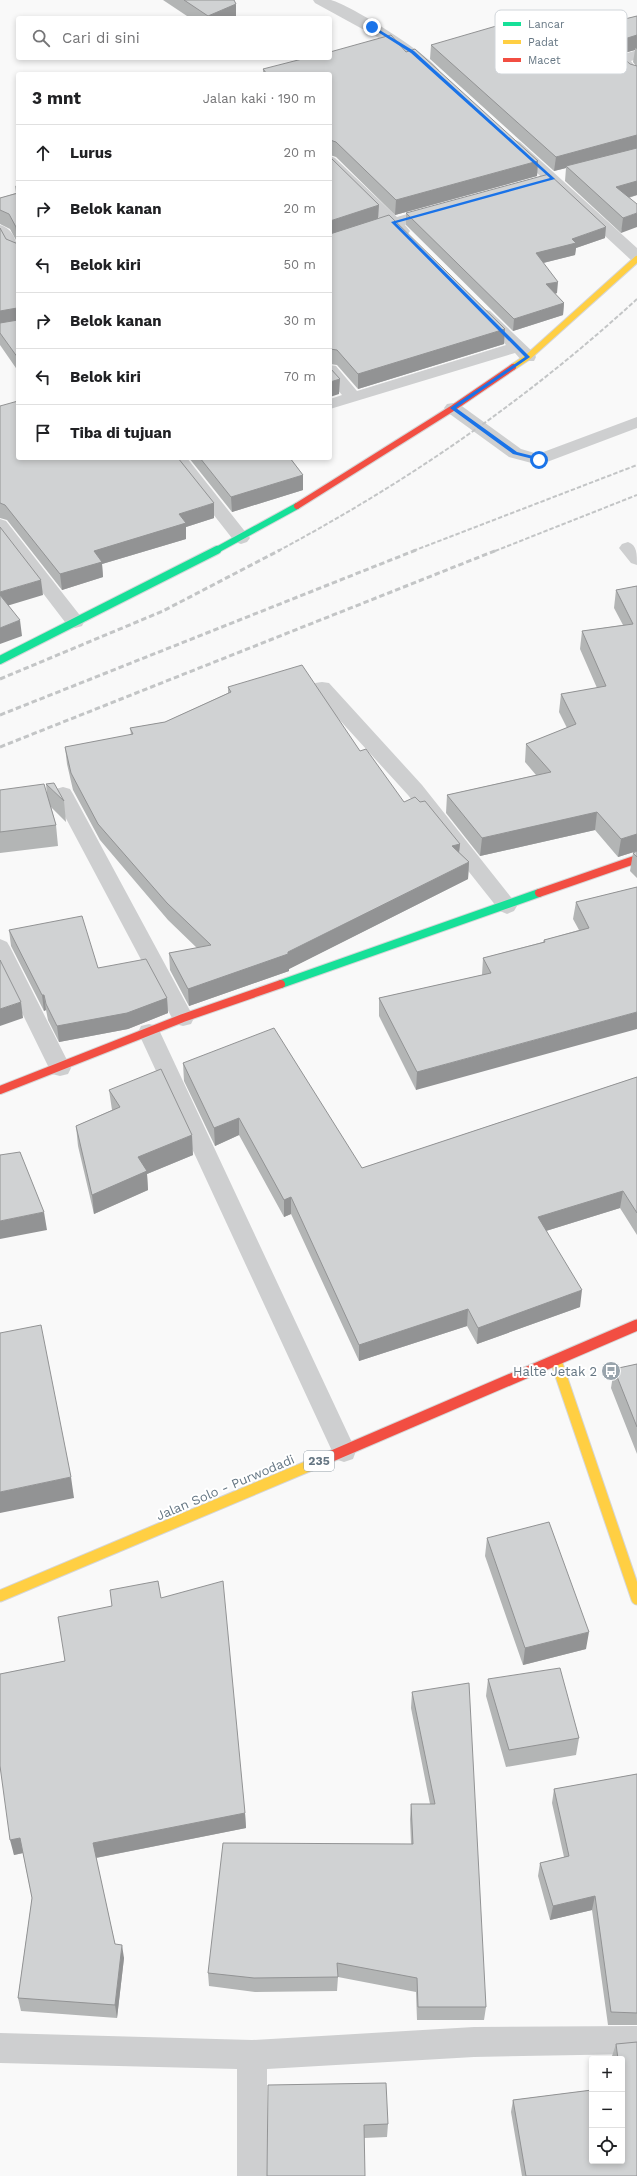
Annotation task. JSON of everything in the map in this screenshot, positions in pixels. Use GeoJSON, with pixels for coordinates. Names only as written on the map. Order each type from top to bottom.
{"type":"FeatureCollection","features":[{"type":"Feature","properties":{"kind":"street"},"geometry":{"type":"LineString","coordinates":[[320,0],[372,27],[412,52],[442,78]]}},
{"type":"Feature","properties":{"kind":"street"},"geometry":{"type":"LineString","coordinates":[[627,58],[637,54]]}},
{"type":"Feature","properties":{"kind":"street"},"geometry":{"type":"LineString","coordinates":[[627,68],[637,76]]}},
{"type":"Feature","properties":{"kind":"street"},"geometry":{"type":"LineString","coordinates":[[0,660],[241,538],[309,499],[453,408],[637,258],[506,137]]}},
{"type":"Feature","properties":{"kind":"street"},"geometry":{"type":"LineString","coordinates":[[332,163],[415,244]]}},
{"type":"Feature","properties":{"kind":"street"},"geometry":{"type":"LineString","coordinates":[[538,183],[568,174]]}},
{"type":"Feature","properties":{"kind":"street"},"geometry":{"type":"LineString","coordinates":[[332,242],[393,222],[446,208]]}},
{"type":"Feature","properties":{"kind":"street"},"geometry":{"type":"LineString","coordinates":[[0,230],[16,250]]}},
{"type":"Feature","properties":{"kind":"street"},"geometry":{"type":"LineString","coordinates":[[474,304],[523,352]]}},
{"type":"Feature","properties":{"kind":"street"},"geometry":{"type":"LineString","coordinates":[[332,403],[523,352]]}},
{"type":"Feature","properties":{"kind":"street"},"geometry":{"type":"LineString","coordinates":[[332,372],[353,397]]}},
{"type":"Feature","properties":{"kind":"street"},"geometry":{"type":"LineString","coordinates":[[453,408],[515,453],[539,460],[637,422]]}},
{"type":"Feature","properties":{"kind":"street"},"geometry":{"type":"LineString","coordinates":[[180,460],[241,538]]}},
{"type":"Feature","properties":{"kind":"street"},"geometry":{"type":"LineString","coordinates":[[0,525],[75,622]]}},
{"type":"Feature","properties":{"kind":"street"},"geometry":{"type":"LineString","coordinates":[[322,688],[415,790],[507,906]]}},
{"type":"Feature","properties":{"kind":"street"},"geometry":{"type":"LineString","coordinates":[[63,794],[183,1018]]}},
{"type":"Feature","properties":{"kind":"street"},"geometry":{"type":"LineString","coordinates":[[0,1090],[60,1068],[183,1018],[637,860]]}},
{"type":"Feature","properties":{"kind":"street"},"geometry":{"type":"LineString","coordinates":[[0,947],[60,1068]]}},
{"type":"Feature","properties":{"kind":"street"},"geometry":{"type":"LineString","coordinates":[[150,1032],[344,1451]]}},
{"type":"Feature","properties":{"kind":"street","name":"Jalan Solo - Purwodadi"},"geometry":{"type":"LineString","coordinates":[[0,1596],[556,1361],[637,1325]]}},
{"type":"Feature","properties":{"kind":"street"},"geometry":{"type":"LineString","coordinates":[[556,1361],[637,1599]]}},
{"type":"Feature","properties":{"kind":"street"},"geometry":{"type":"LineString","coordinates":[[0,2048],[252,2056],[474,2042],[637,2040]]}},
{"type":"Feature","properties":{"kind":"street"},"geometry":{"type":"LineString","coordinates":[[252,2056],[252,2176]]}},
{"type":"Feature","properties":{"kind":"building"},"geometry":{"type":"Polygon","coordinates":[[[184,0],[234,0],[236,4],[208,16],[184,0]]]}},
{"type":"Feature","properties":{"kind":"building"},"geometry":{"type":"Polygon","coordinates":[[[637,16],[637,35],[627,38],[627,18],[637,16]]]}},
{"type":"Feature","properties":{"kind":"building"},"geometry":{"type":"Polygon","coordinates":[[[495,26],[495,74],[627,74],[627,61],[637,66],[637,135],[556,157],[431,45],[495,26]]]}},
{"type":"Feature","properties":{"kind":"building"},"geometry":{"type":"Polygon","coordinates":[[[391,35],[406,52],[415,49],[538,161],[396,200],[336,142],[332,141],[332,72],[265,72],[263,69],[298,60],[332,60],[332,51],[391,35]]]}},
{"type":"Feature","properties":{"kind":"building"},"geometry":{"type":"Polygon","coordinates":[[[637,148],[637,181],[616,187],[637,204],[637,213],[623,218],[566,166],[637,148]]]}},
{"type":"Feature","properties":{"kind":"building"},"geometry":{"type":"Polygon","coordinates":[[[332,159],[379,205],[332,220],[332,159]]]}},
{"type":"Feature","properties":{"kind":"building"},"geometry":{"type":"Polygon","coordinates":[[[549,174],[606,227],[572,239],[576,243],[536,253],[558,282],[546,284],[564,303],[514,319],[406,213],[549,174]]]}},
{"type":"Feature","properties":{"kind":"building"},"geometry":{"type":"Polygon","coordinates":[[[16,194],[16,227],[9,214],[0,210],[0,198],[16,194]]]}},
{"type":"Feature","properties":{"kind":"building"},"geometry":{"type":"Polygon","coordinates":[[[389,215],[505,329],[358,374],[337,350],[332,349],[332,233],[389,215]]]}},
{"type":"Feature","properties":{"kind":"building"},"geometry":{"type":"Polygon","coordinates":[[[0,228],[6,239],[16,243],[16,308],[0,311],[0,228]]]}},
{"type":"Feature","properties":{"kind":"building"},"geometry":{"type":"Polygon","coordinates":[[[16,320],[16,355],[0,333],[0,323],[16,320]]]}},
{"type":"Feature","properties":{"kind":"building"},"geometry":{"type":"Polygon","coordinates":[[[332,370],[340,379],[332,381],[332,370]]]}},
{"type":"Feature","properties":{"kind":"building"},"geometry":{"type":"Polygon","coordinates":[[[16,402],[16,460],[180,460],[214,503],[179,514],[186,523],[94,551],[102,562],[60,574],[5,505],[0,503],[0,406],[16,402]]]}},
{"type":"Feature","properties":{"kind":"building"},"geometry":{"type":"Polygon","coordinates":[[[202,460],[292,460],[303,475],[231,497],[202,460]]]}},
{"type":"Feature","properties":{"kind":"building"},"geometry":{"type":"Polygon","coordinates":[[[0,527],[41,580],[0,592],[0,527]]]}},
{"type":"Feature","properties":{"kind":"building"},"geometry":{"type":"Polygon","coordinates":[[[637,586],[637,834],[621,839],[597,812],[482,838],[447,795],[551,772],[526,744],[576,724],[561,694],[606,686],[582,631],[633,624],[616,590],[637,586]]]}},
{"type":"Feature","properties":{"kind":"building"},"geometry":{"type":"Polygon","coordinates":[[[0,595],[20,620],[0,628],[0,595]]]}},
{"type":"Feature","properties":{"kind":"building"},"geometry":{"type":"Polygon","coordinates":[[[302,665],[360,751],[366,749],[404,802],[415,797],[420,802],[425,801],[460,844],[452,846],[469,862],[288,952],[288,954],[188,989],[169,953],[211,945],[167,903],[98,824],[71,773],[65,747],[133,734],[130,728],[165,722],[231,692],[228,687],[302,665]]]}},
{"type":"Feature","properties":{"kind":"building"},"geometry":{"type":"Polygon","coordinates":[[[54,783],[64,801],[46,784],[54,783]]]}},
{"type":"Feature","properties":{"kind":"building"},"geometry":{"type":"Polygon","coordinates":[[[44,784],[56,825],[0,832],[0,790],[44,784]]]}},
{"type":"Feature","properties":{"kind":"building"},"geometry":{"type":"Polygon","coordinates":[[[637,851],[637,857],[633,853],[637,851]]]}},
{"type":"Feature","properties":{"kind":"building"},"geometry":{"type":"Polygon","coordinates":[[[637,887],[637,1012],[417,1072],[379,998],[491,973],[483,958],[545,942],[544,940],[589,928],[576,902],[637,887]]]}},
{"type":"Feature","properties":{"kind":"building"},"geometry":{"type":"Polygon","coordinates":[[[82,916],[98,968],[146,959],[167,998],[127,1013],[57,1026],[46,1004],[44,995],[42,995],[9,930],[82,916]]]}},
{"type":"Feature","properties":{"kind":"building"},"geometry":{"type":"Polygon","coordinates":[[[0,960],[21,1002],[0,1009],[0,960]]]}},
{"type":"Feature","properties":{"kind":"building"},"geometry":{"type":"Polygon","coordinates":[[[274,1028],[362,1168],[637,1077],[637,1213],[623,1191],[538,1217],[582,1290],[478,1328],[468,1309],[359,1345],[291,1197],[284,1200],[239,1118],[214,1128],[183,1063],[274,1028]]]}},
{"type":"Feature","properties":{"kind":"building"},"geometry":{"type":"Polygon","coordinates":[[[161,1069],[192,1135],[138,1157],[147,1171],[92,1195],[76,1126],[120,1107],[109,1090],[161,1069]]]}},
{"type":"Feature","properties":{"kind":"building"},"geometry":{"type":"Polygon","coordinates":[[[20,1152],[44,1212],[0,1221],[0,1155],[20,1152]]]}},
{"type":"Feature","properties":{"kind":"building"},"geometry":{"type":"Polygon","coordinates":[[[41,1325],[71,1477],[0,1492],[0,1333],[41,1325]]]}},
{"type":"Feature","properties":{"kind":"building"},"geometry":{"type":"Polygon","coordinates":[[[637,1364],[637,1427],[614,1369],[637,1364]]]}},
{"type":"Feature","properties":{"kind":"building"},"geometry":{"type":"Polygon","coordinates":[[[549,1522],[589,1632],[525,1648],[487,1538],[549,1522]]]}},
{"type":"Feature","properties":{"kind":"building"},"geometry":{"type":"Polygon","coordinates":[[[158,1581],[161,1598],[223,1581],[245,1813],[93,1843],[115,1944],[122,1945],[115,2005],[18,1998],[32,1898],[20,1838],[10,1840],[0,1766],[0,1674],[65,1661],[58,1617],[112,1606],[110,1590],[158,1581]]]}},
{"type":"Feature","properties":{"kind":"building"},"geometry":{"type":"Polygon","coordinates":[[[560,1668],[579,1738],[509,1750],[488,1679],[560,1668]]]}},
{"type":"Feature","properties":{"kind":"building"},"geometry":{"type":"Polygon","coordinates":[[[469,1683],[486,2007],[418,2007],[417,1978],[337,1963],[338,1977],[254,1978],[208,1973],[223,1843],[413,1844],[411,1804],[435,1804],[412,1692],[469,1683]]]}},
{"type":"Feature","properties":{"kind":"building"},"geometry":{"type":"Polygon","coordinates":[[[637,1774],[637,2013],[611,2012],[595,1896],[553,1906],[540,1863],[569,1856],[554,1789],[637,1774]]]}},
{"type":"Feature","properties":{"kind":"building"},"geometry":{"type":"Polygon","coordinates":[[[637,2042],[637,2176],[526,2176],[513,2100],[589,2090],[589,2164],[625,2164],[625,2056],[618,2056],[616,2044],[637,2042]]]}},
{"type":"Feature","properties":{"kind":"building"},"geometry":{"type":"Polygon","coordinates":[[[386,2083],[388,2124],[364,2125],[365,2176],[267,2176],[268,2085],[386,2083]]]}},
{"type":"Feature","properties":{"kind":"railway"},"geometry":{"type":"LineString","coordinates":[[278,551],[374,496],[466,436],[553,371],[596,336],[637,299]]}},
{"type":"Feature","properties":{"kind":"railway"},"geometry":{"type":"LineString","coordinates":[[413,551],[637,465]]}},
{"type":"Feature","properties":{"kind":"railway"},"geometry":{"type":"LineString","coordinates":[[495,551],[637,495]]}},
{"type":"Feature","properties":{"kind":"railway"},"geometry":{"type":"LineString","coordinates":[[0,679],[163,611],[280,550]]}},
{"type":"Feature","properties":{"kind":"railway"},"geometry":{"type":"LineString","coordinates":[[0,715],[416,550]]}},
{"type":"Feature","properties":{"kind":"railway"},"geometry":{"type":"LineString","coordinates":[[0,747],[497,550]]}},
{"type":"Feature","properties":{"kind":"traffic: fast"},"geometry":{"type":"LineString","coordinates":[[0,660],[241,538],[297,506]]}},
{"type":"Feature","properties":{"kind":"traffic: fast"},"geometry":{"type":"LineString","coordinates":[[281,984],[539,893]]}},
{"type":"Feature","properties":{"kind":"traffic: slow"},"geometry":{"type":"LineString","coordinates":[[513,367],[528,357],[637,259]]}},
{"type":"Feature","properties":{"kind":"traffic: slow"},"geometry":{"type":"LineString","coordinates":[[556,1361],[637,1599]]}},
{"type":"Feature","properties":{"kind":"traffic: slow"},"geometry":{"type":"LineString","coordinates":[[0,1596],[311,1465]]}},
{"type":"Feature","properties":{"kind":"traffic: jam"},"geometry":{"type":"LineString","coordinates":[[297,506],[453,408],[513,367]]}},
{"type":"Feature","properties":{"kind":"traffic: jam"},"geometry":{"type":"LineString","coordinates":[[539,893],[637,859]]}},
{"type":"Feature","properties":{"kind":"traffic: jam"},"geometry":{"type":"LineString","coordinates":[[0,1090],[183,1018],[281,984]]}},
{"type":"Feature","properties":{"kind":"traffic: jam"},"geometry":{"type":"LineString","coordinates":[[311,1465],[637,1325]]}},
{"type":"Feature","properties":{"kind":"place","name":"Halte Jetak 2"},"geometry":{"type":"Point","coordinates":[611,1371]}},
{"type":"Feature","properties":{"kind":"route"},"geometry":{"type":"LineString","coordinates":[[372,27],[412,52],[553,179],[393,222],[528,357],[453,408],[515,453],[539,460]]}}]}
